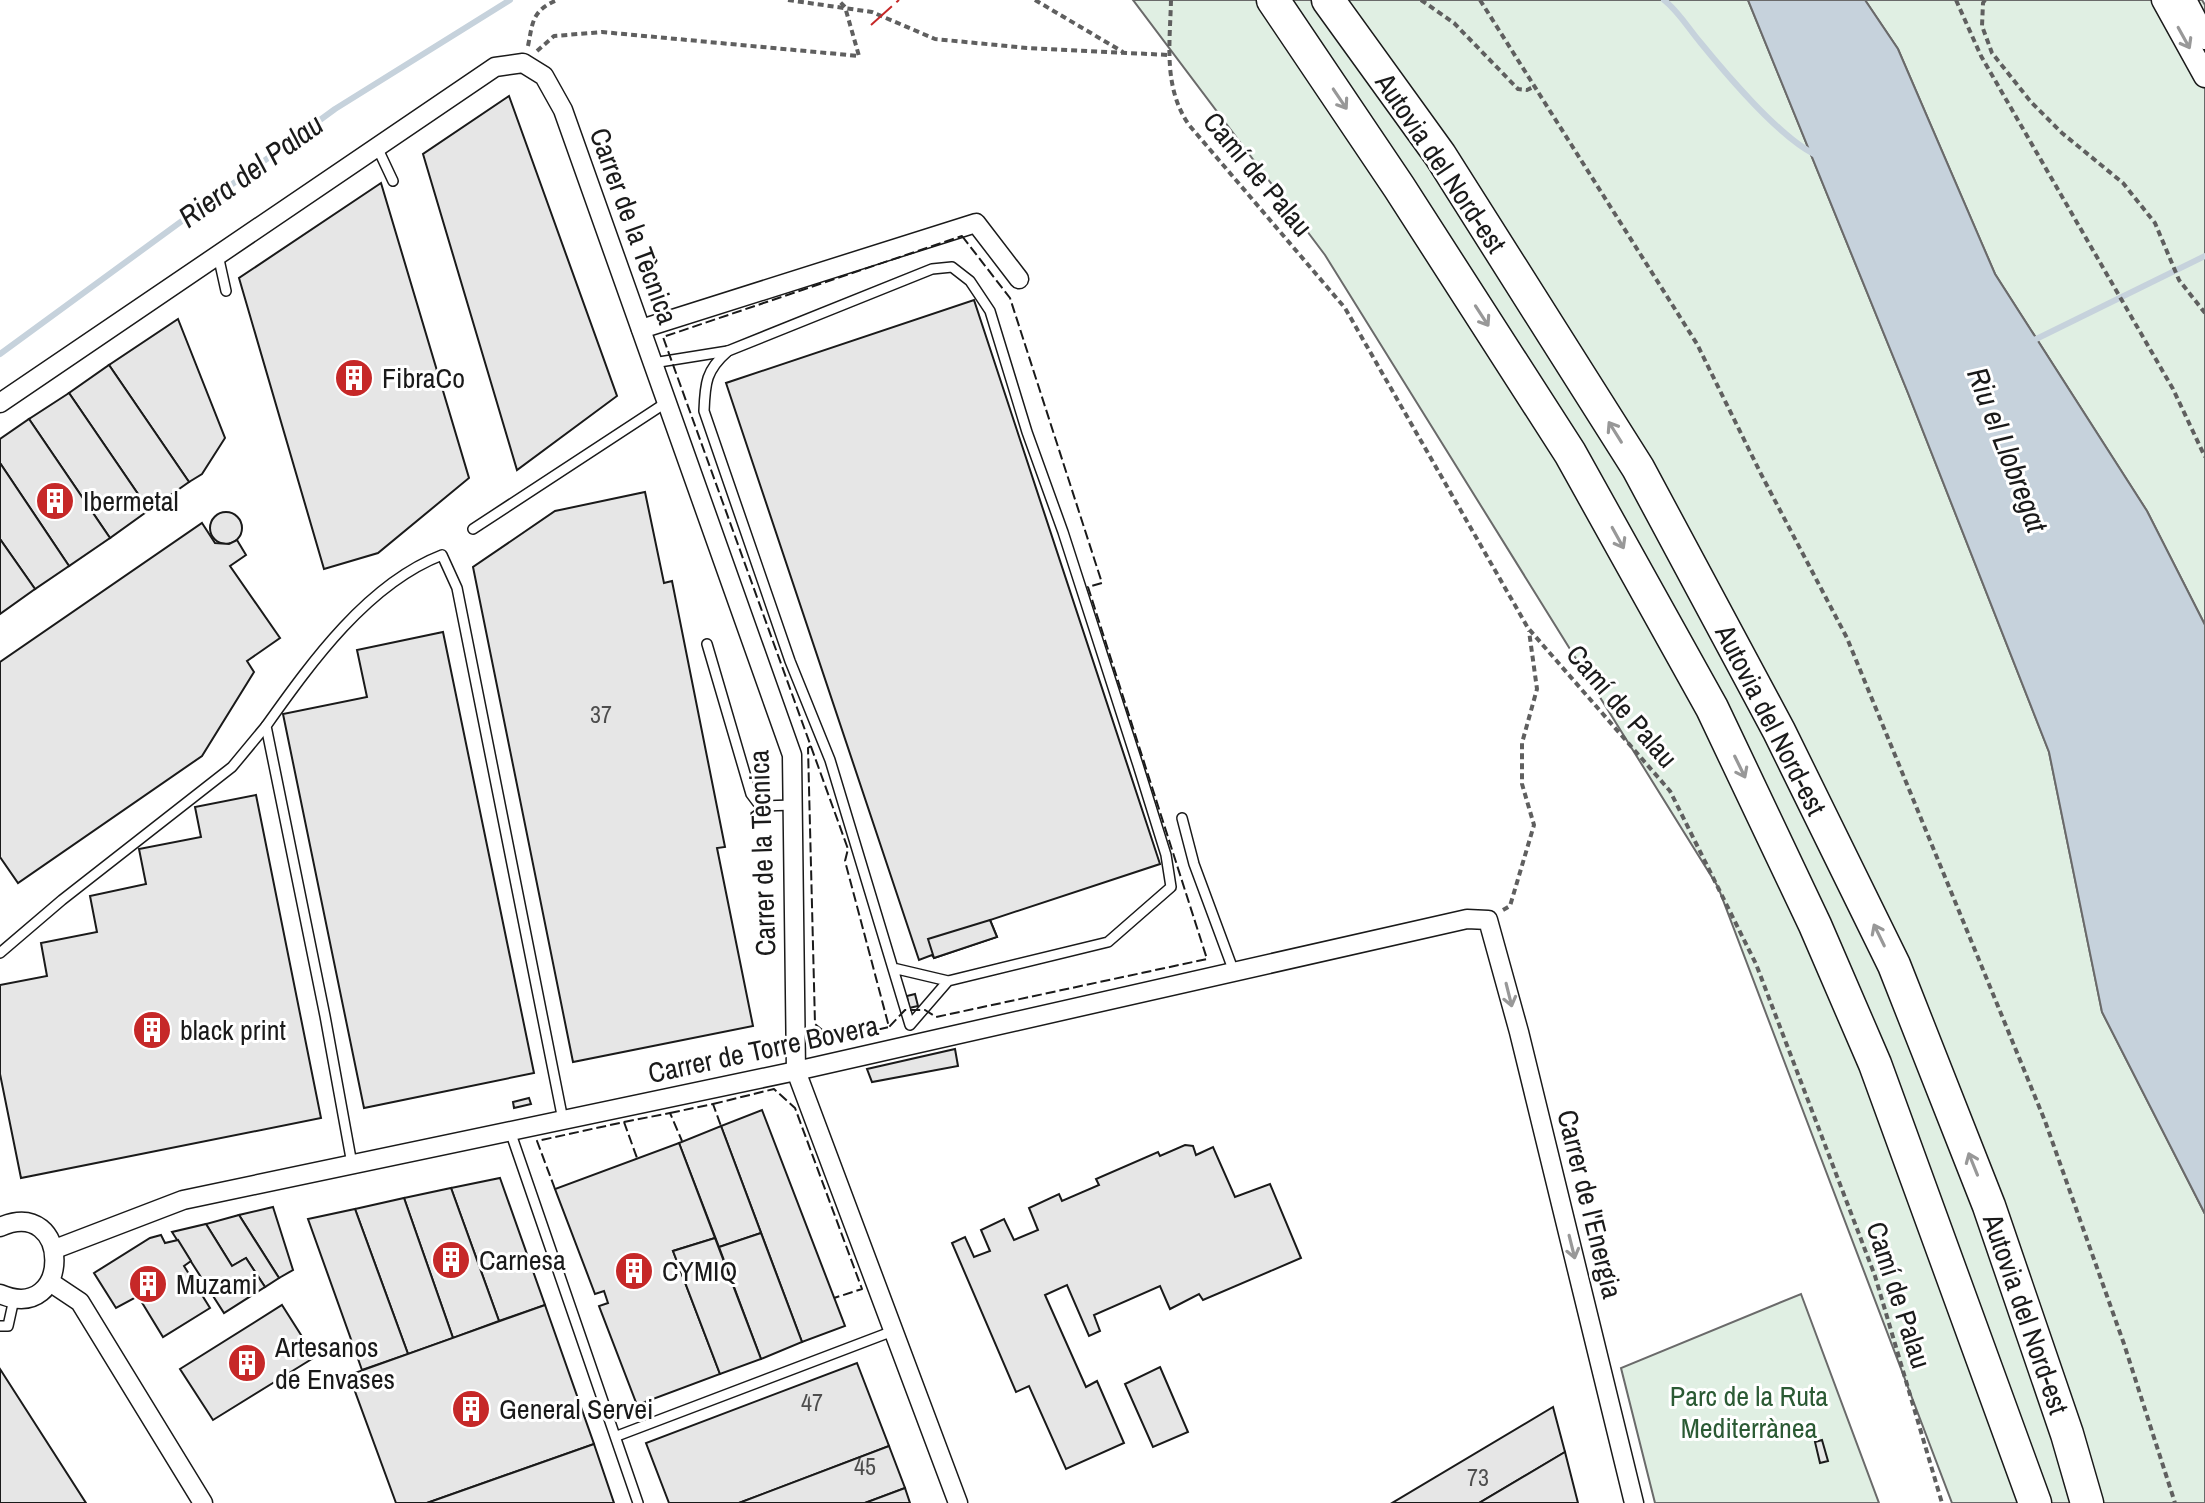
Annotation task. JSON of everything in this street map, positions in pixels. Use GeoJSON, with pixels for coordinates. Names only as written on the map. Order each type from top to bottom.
{"type":"FeatureCollection","features":[{"type":"Feature","properties":{"kind":"highway","name":"Autovia del Nord-est"},"geometry":{"type":"LineString","coordinates":[[1271,0],[1570,453],[1712,708],[1815,925],[1875,1064],[2035,1503]]}},
{"type":"Feature","properties":{"kind":"highway","name":"Autovia del Nord-est"},"geometry":{"type":"LineString","coordinates":[[1328,0],[1440,155],[1638,468],[1779,731],[1894,965],[1989,1206],[2067,1434],[2087,1503]]}},
{"type":"Feature","properties":{"kind":"street"},"geometry":{"type":"LineString","coordinates":[[2163,0],[2205,76]]}},
{"type":"Feature","properties":{"kind":"street"},"geometry":{"type":"LineString","coordinates":[[2185,0],[2205,38]]}},
{"type":"Feature","properties":{"kind":"street"},"geometry":{"type":"LineString","coordinates":[[0,403],[495,67],[523,63]]}},
{"type":"Feature","properties":{"kind":"street","name":"Carrer de la Tècnica"},"geometry":{"type":"LineString","coordinates":[[523,63],[544,76],[563,110],[792,755],[796,1071],[958,1503]]}},
{"type":"Feature","properties":{"kind":"street"},"geometry":{"type":"LineString","coordinates":[[641,329],[976,223],[1019,279]]}},
{"type":"Feature","properties":{"kind":"street","name":"Carrer de Torre Bovera"},"geometry":{"type":"LineString","coordinates":[[55,1249],[183,1200],[796,1071],[1467,919],[1488,920]]}},
{"type":"Feature","properties":{"kind":"street","name":"Carrer de l'Energia"},"geometry":{"type":"LineString","coordinates":[[1488,920],[1534,1091],[1634,1503]]}},
{"type":"Feature","properties":{"kind":"street"},"geometry":{"type":"LineString","coordinates":[[0,1227],[19,1222],[32,1225],[44,1232],[55,1249],[55,1270],[50,1282],[34,1295],[7,1296]]}},
{"type":"Feature","properties":{"kind":"street"},"geometry":{"type":"LineString","coordinates":[[50,1282],[80,1302],[203,1503]]}},
{"type":"Feature","properties":{"kind":"lane"},"geometry":{"type":"LineString","coordinates":[[377,147],[393,181]]}},
{"type":"Feature","properties":{"kind":"lane"},"geometry":{"type":"LineString","coordinates":[[218,255],[226,291]]}},
{"type":"Feature","properties":{"kind":"lane"},"geometry":{"type":"LineString","coordinates":[[653,363],[728,351],[932,269],[952,267],[970,281],[990,311],[1138,765],[1166,855],[1171,887],[1108,942],[948,981],[893,968]]}},
{"type":"Feature","properties":{"kind":"lane"},"geometry":{"type":"LineString","coordinates":[[728,351],[705,381],[704,411],[790,661],[830,760],[914,1044]]}},
{"type":"Feature","properties":{"kind":"lane"},"geometry":{"type":"LineString","coordinates":[[473,529],[667,402]]}},
{"type":"Feature","properties":{"kind":"lane"},"geometry":{"type":"LineString","coordinates":[[0,953],[232,767],[266,726],[296,681],[362,607],[423,563],[442,555],[457,588],[563,1120]]}},
{"type":"Feature","properties":{"kind":"lane"},"geometry":{"type":"LineString","coordinates":[[707,644],[751,794],[760,806],[793,805]]}},
{"type":"Feature","properties":{"kind":"lane"},"geometry":{"type":"LineString","coordinates":[[266,726],[352,1164]]}},
{"type":"Feature","properties":{"kind":"lane"},"geometry":{"type":"LineString","coordinates":[[1182,818],[1194,864],[1234,972]]}},
{"type":"Feature","properties":{"kind":"lane"},"geometry":{"type":"LineString","coordinates":[[910,1025],[948,981]]}},
{"type":"Feature","properties":{"kind":"lane"},"geometry":{"type":"LineString","coordinates":[[510,1131],[638,1503]]}},
{"type":"Feature","properties":{"kind":"lane"},"geometry":{"type":"LineString","coordinates":[[0,1326],[8,1326],[7,1296]]}},
{"type":"Feature","properties":{"kind":"lane"},"geometry":{"type":"LineString","coordinates":[[617,1436],[893,1331]]}},
{"type":"Feature","properties":{"kind":"path"},"geometry":{"type":"LineString","coordinates":[[523,63],[535,14],[544,5],[557,0]]}},
{"type":"Feature","properties":{"kind":"path"},"geometry":{"type":"LineString","coordinates":[[788,0],[872,12],[935,39],[1027,48],[1169,55]]}},
{"type":"Feature","properties":{"kind":"path"},"geometry":{"type":"LineString","coordinates":[[523,63],[554,36],[602,32],[859,56],[845,7],[838,0]]}},
{"type":"Feature","properties":{"kind":"path"},"geometry":{"type":"LineString","coordinates":[[1035,0],[1124,52]]}},
{"type":"Feature","properties":{"kind":"path","name":"Camí de Palau"},"geometry":{"type":"LineString","coordinates":[[1171,0],[1169,73],[1178,108],[1189,125],[1345,308],[1528,628],[1670,791],[1756,964],[1875,1276],[1942,1503]]}},
{"type":"Feature","properties":{"kind":"path"},"geometry":{"type":"LineString","coordinates":[[1421,0],[1454,23],[1518,89],[1527,90],[1535,86]]}},
{"type":"Feature","properties":{"kind":"path"},"geometry":{"type":"LineString","coordinates":[[1480,0],[1697,344],[1847,638],[2045,1121],[2124,1344],[2175,1503]]}},
{"type":"Feature","properties":{"kind":"path"},"geometry":{"type":"LineString","coordinates":[[1956,0],[1981,56],[2173,389],[2205,457]]}},
{"type":"Feature","properties":{"kind":"path"},"geometry":{"type":"LineString","coordinates":[[1985,0],[1982,26],[1992,53],[2031,102],[2062,133],[2123,183],[2155,223],[2179,280],[2205,313]]}},
{"type":"Feature","properties":{"kind":"path"},"geometry":{"type":"LineString","coordinates":[[1488,920],[1510,906],[1534,825],[1522,784],[1522,743],[1537,689],[1528,628]]}},
{"type":"Feature","properties":{"kind":"green space"},"geometry":{"type":"Polygon","coordinates":[[[1133,0],[1748,0],[1908,393],[2049,752],[2102,1012],[2205,1214],[2205,1503],[1952,1503],[1718,887],[1325,255],[1133,0]]]}},
{"type":"Feature","properties":{"kind":"green space"},"geometry":{"type":"Polygon","coordinates":[[[1865,0],[2202,0],[2205,5],[2205,625],[2147,511],[1995,274],[1898,49],[1865,0]]]}},
{"type":"Feature","properties":{"kind":"green space","name":"Parc de la Ruta Mediterrànea"},"geometry":{"type":"Polygon","coordinates":[[[1801,1294],[1879,1503],[1655,1503],[1621,1368],[1801,1294]]]}},
{"type":"Feature","properties":{"kind":"water","name":"Riu el Llobregat"},"geometry":{"type":"Polygon","coordinates":[[[1748,0],[1865,0],[1898,49],[1995,274],[2147,511],[2205,625],[2205,1214],[2102,1012],[2049,752],[1908,393],[1748,0]]]}},
{"type":"Feature","properties":{"kind":"building"},"geometry":{"type":"Polygon","coordinates":[[[509,96],[617,396],[517,470],[423,154],[509,96]]]}},
{"type":"Feature","properties":{"kind":"building","name":"FibraCo"},"geometry":{"type":"Polygon","coordinates":[[[381,183],[469,478],[378,553],[324,569],[239,278],[381,183]]]}},
{"type":"Feature","properties":{"kind":"building"},"geometry":{"type":"Polygon","coordinates":[[[974,300],[1160,864],[990,920],[997,937],[919,960],[726,383],[974,300]]]}},
{"type":"Feature","properties":{"kind":"building"},"geometry":{"type":"Polygon","coordinates":[[[178,319],[225,438],[202,474],[189,482],[109,365],[178,319]]]}},
{"type":"Feature","properties":{"kind":"building"},"geometry":{"type":"Polygon","coordinates":[[[109,365],[189,482],[149,510],[69,393],[109,365]]]}},
{"type":"Feature","properties":{"kind":"building"},"geometry":{"type":"Polygon","coordinates":[[[69,393],[149,510],[110,538],[29,419],[69,393]]]}},
{"type":"Feature","properties":{"kind":"building","name":"Ibermetal"},"geometry":{"type":"Polygon","coordinates":[[[29,419],[110,538],[69,566],[0,463],[0,439],[29,419]]]}},
{"type":"Feature","properties":{"kind":"building"},"geometry":{"type":"Polygon","coordinates":[[[0,463],[69,566],[35,589],[0,539],[0,463]]]}},
{"type":"Feature","properties":{"kind":"building"},"geometry":{"type":"Polygon","coordinates":[[[645,492],[664,583],[672,581],[725,847],[717,848],[753,1026],[573,1062],[473,567],[555,511],[645,492]]]}},
{"type":"Feature","properties":{"kind":"building"},"geometry":{"type":"Polygon","coordinates":[[[226,512],[237,517],[242,528],[237,539],[226,544],[215,539],[210,528],[215,517],[226,512]]]}},
{"type":"Feature","properties":{"kind":"building"},"geometry":{"type":"Polygon","coordinates":[[[202,523],[215,543],[229,544],[237,540],[246,555],[230,566],[280,638],[247,661],[254,672],[202,756],[18,883],[0,857],[0,662],[202,523]]]}},
{"type":"Feature","properties":{"kind":"building"},"geometry":{"type":"Polygon","coordinates":[[[0,539],[35,589],[0,614],[0,539]]]}},
{"type":"Feature","properties":{"kind":"building"},"geometry":{"type":"Polygon","coordinates":[[[443,632],[534,1073],[364,1108],[283,714],[367,697],[357,650],[443,632]]]}},
{"type":"Feature","properties":{"kind":"building","name":"black print"},"geometry":{"type":"Polygon","coordinates":[[[256,795],[321,1118],[21,1178],[0,1074],[0,985],[47,976],[41,943],[97,932],[90,896],[146,884],[139,849],[201,837],[195,807],[256,795]]]}},
{"type":"Feature","properties":{"kind":"building"},"geometry":{"type":"Polygon","coordinates":[[[990,920],[997,937],[934,958],[928,939],[990,920]]]}},
{"type":"Feature","properties":{"kind":"building"},"geometry":{"type":"Polygon","coordinates":[[[915,994],[918,1006],[909,1008],[907,996],[915,994]]]}},
{"type":"Feature","properties":{"kind":"building"},"geometry":{"type":"Polygon","coordinates":[[[955,1049],[958,1066],[872,1082],[867,1069],[955,1049]]]}},
{"type":"Feature","properties":{"kind":"building"},"geometry":{"type":"Polygon","coordinates":[[[529,1098],[531,1104],[514,1108],[513,1102],[529,1098]]]}},
{"type":"Feature","properties":{"kind":"building"},"geometry":{"type":"Polygon","coordinates":[[[762,1110],[845,1326],[802,1342],[721,1126],[762,1110]]]}},
{"type":"Feature","properties":{"kind":"building"},"geometry":{"type":"Polygon","coordinates":[[[721,1126],[761,1233],[719,1247],[679,1143],[721,1126]]]}},
{"type":"Feature","properties":{"kind":"building","name":"CYMIQ"},"geometry":{"type":"Polygon","coordinates":[[[679,1143],[715,1238],[673,1251],[720,1374],[637,1405],[599,1306],[608,1303],[604,1291],[595,1294],[555,1189],[679,1143]]]}},
{"type":"Feature","properties":{"kind":"building"},"geometry":{"type":"Polygon","coordinates":[[[1185,1145],[1193,1146],[1196,1155],[1213,1147],[1235,1197],[1270,1184],[1301,1258],[1203,1300],[1199,1294],[1170,1309],[1160,1286],[1094,1315],[1100,1331],[1089,1336],[1067,1285],[1045,1295],[1086,1387],[1097,1381],[1124,1443],[1066,1469],[1029,1386],[1016,1392],[952,1243],[965,1237],[974,1257],[990,1251],[981,1230],[1004,1219],[1014,1240],[1038,1230],[1029,1208],[1059,1194],[1062,1201],[1099,1185],[1096,1179],[1158,1152],[1160,1156],[1185,1145]]]}},
{"type":"Feature","properties":{"kind":"building"},"geometry":{"type":"Polygon","coordinates":[[[500,1178],[545,1305],[499,1321],[451,1188],[500,1178]]]}},
{"type":"Feature","properties":{"kind":"building","name":"Carnesa"},"geometry":{"type":"Polygon","coordinates":[[[451,1188],[499,1321],[453,1338],[404,1198],[451,1188]]]}},
{"type":"Feature","properties":{"kind":"building"},"geometry":{"type":"Polygon","coordinates":[[[404,1198],[453,1338],[408,1354],[355,1209],[404,1198]]]}},
{"type":"Feature","properties":{"kind":"building"},"geometry":{"type":"Polygon","coordinates":[[[273,1207],[293,1270],[279,1278],[239,1215],[273,1207]]]}},
{"type":"Feature","properties":{"kind":"building"},"geometry":{"type":"Polygon","coordinates":[[[355,1209],[408,1354],[362,1370],[308,1219],[355,1209]]]}},
{"type":"Feature","properties":{"kind":"building"},"geometry":{"type":"Polygon","coordinates":[[[239,1215],[279,1278],[265,1287],[246,1258],[232,1266],[206,1224],[239,1215]]]}},
{"type":"Feature","properties":{"kind":"building"},"geometry":{"type":"Polygon","coordinates":[[[206,1224],[232,1266],[246,1258],[265,1287],[224,1313],[172,1232],[206,1224]]]}},
{"type":"Feature","properties":{"kind":"building"},"geometry":{"type":"Polygon","coordinates":[[[761,1233],[802,1342],[761,1359],[719,1247],[761,1233]]]}},
{"type":"Feature","properties":{"kind":"building","name":"Muzami"},"geometry":{"type":"Polygon","coordinates":[[[161,1235],[165,1243],[178,1240],[191,1261],[184,1266],[210,1308],[163,1337],[138,1296],[116,1308],[94,1273],[150,1238],[161,1235]]]}},
{"type":"Feature","properties":{"kind":"building"},"geometry":{"type":"Polygon","coordinates":[[[715,1238],[761,1359],[720,1374],[673,1251],[715,1238]]]}},
{"type":"Feature","properties":{"kind":"building","name":"Artesanos de Envases"},"geometry":{"type":"Polygon","coordinates":[[[282,1305],[315,1357],[213,1420],[180,1369],[282,1305]]]}},
{"type":"Feature","properties":{"kind":"building","name":"General Servei"},"geometry":{"type":"Polygon","coordinates":[[[545,1305],[594,1444],[427,1503],[396,1503],[349,1375],[545,1305]]]}},
{"type":"Feature","properties":{"kind":"building"},"geometry":{"type":"Polygon","coordinates":[[[857,1363],[889,1446],[739,1503],[669,1503],[646,1443],[857,1363]]]}},
{"type":"Feature","properties":{"kind":"building"},"geometry":{"type":"Polygon","coordinates":[[[1160,1367],[1188,1432],[1153,1447],[1125,1384],[1160,1367]]]}},
{"type":"Feature","properties":{"kind":"building"},"geometry":{"type":"Polygon","coordinates":[[[0,1369],[86,1503],[0,1503],[0,1369]]]}},
{"type":"Feature","properties":{"kind":"building"},"geometry":{"type":"Polygon","coordinates":[[[1553,1407],[1565,1452],[1479,1503],[1392,1503],[1553,1407]]]}},
{"type":"Feature","properties":{"kind":"building"},"geometry":{"type":"Polygon","coordinates":[[[1822,1440],[1828,1461],[1820,1463],[1815,1442],[1822,1440]]]}},
{"type":"Feature","properties":{"kind":"building"},"geometry":{"type":"Polygon","coordinates":[[[594,1444],[614,1503],[427,1503],[594,1444]]]}},
{"type":"Feature","properties":{"kind":"building"},"geometry":{"type":"Polygon","coordinates":[[[889,1446],[905,1488],[865,1503],[739,1503],[889,1446]]]}},
{"type":"Feature","properties":{"kind":"building"},"geometry":{"type":"Polygon","coordinates":[[[1565,1452],[1578,1503],[1479,1503],[1565,1452]]]}},
{"type":"Feature","properties":{"kind":"building"},"geometry":{"type":"Polygon","coordinates":[[[905,1488],[910,1503],[865,1503],[905,1488]]]}},
{"type":"Feature","properties":{"kind":"waterway","name":"Riera del Palau"},"geometry":{"type":"LineString","coordinates":[[0,354],[335,109],[510,0]]}},
{"type":"Feature","properties":{"kind":"waterway","name":"Riera del Palau"},"geometry":{"type":"LineString","coordinates":[[1664,0],[1754,103],[1785,133],[1814,154]]}},
{"type":"Feature","properties":{"kind":"waterway"},"geometry":{"type":"LineString","coordinates":[[2032,341],[2205,256]]}},
{"type":"Feature","properties":{"kind":"fence"},"geometry":{"type":"LineString","coordinates":[[962,236],[1010,298],[1102,583],[1088,587],[1207,959],[936,1017],[925,1010],[905,1010],[889,1027],[845,861],[848,849],[663,337],[962,236]]}},
{"type":"Feature","properties":{"kind":"fence"},"geometry":{"type":"LineString","coordinates":[[811,746],[808,748],[815,1024],[834,1040],[889,1027]]}},
{"type":"Feature","properties":{"kind":"fence"},"geometry":{"type":"LineString","coordinates":[[713,1104],[774,1089],[795,1108],[862,1289],[834,1298]]}},
{"type":"Feature","properties":{"kind":"fence"},"geometry":{"type":"LineString","coordinates":[[670,1113],[713,1104],[721,1126]]}},
{"type":"Feature","properties":{"kind":"fence"},"geometry":{"type":"LineString","coordinates":[[624,1122],[670,1113],[682,1141]]}},
{"type":"Feature","properties":{"kind":"fence"},"geometry":{"type":"LineString","coordinates":[[555,1189],[537,1141],[624,1122],[637,1158]]}},
{"type":"Feature","properties":{"kind":"power"},"geometry":{"type":"LineString","coordinates":[[871,25],[899,0]]}},
{"type":"Feature","properties":{"kind":"place","name":"FibraCo"},"geometry":{"type":"Point","coordinates":[354,378]}},
{"type":"Feature","properties":{"kind":"place","name":"Ibermetal"},"geometry":{"type":"Point","coordinates":[55,501]}},
{"type":"Feature","properties":{"kind":"place","name":"black print"},"geometry":{"type":"Point","coordinates":[152,1030]}},
{"type":"Feature","properties":{"kind":"place","name":"Carnesa"},"geometry":{"type":"Point","coordinates":[451,1260]}},
{"type":"Feature","properties":{"kind":"place","name":"CYMIQ"},"geometry":{"type":"Point","coordinates":[634,1271]}},
{"type":"Feature","properties":{"kind":"place","name":"Muzami"},"geometry":{"type":"Point","coordinates":[148,1284]}},
{"type":"Feature","properties":{"kind":"place","name":"Artesanos de Envases"},"geometry":{"type":"Point","coordinates":[247,1363]}},
{"type":"Feature","properties":{"kind":"place","name":"General Servei"},"geometry":{"type":"Point","coordinates":[471,1409]}}]}
